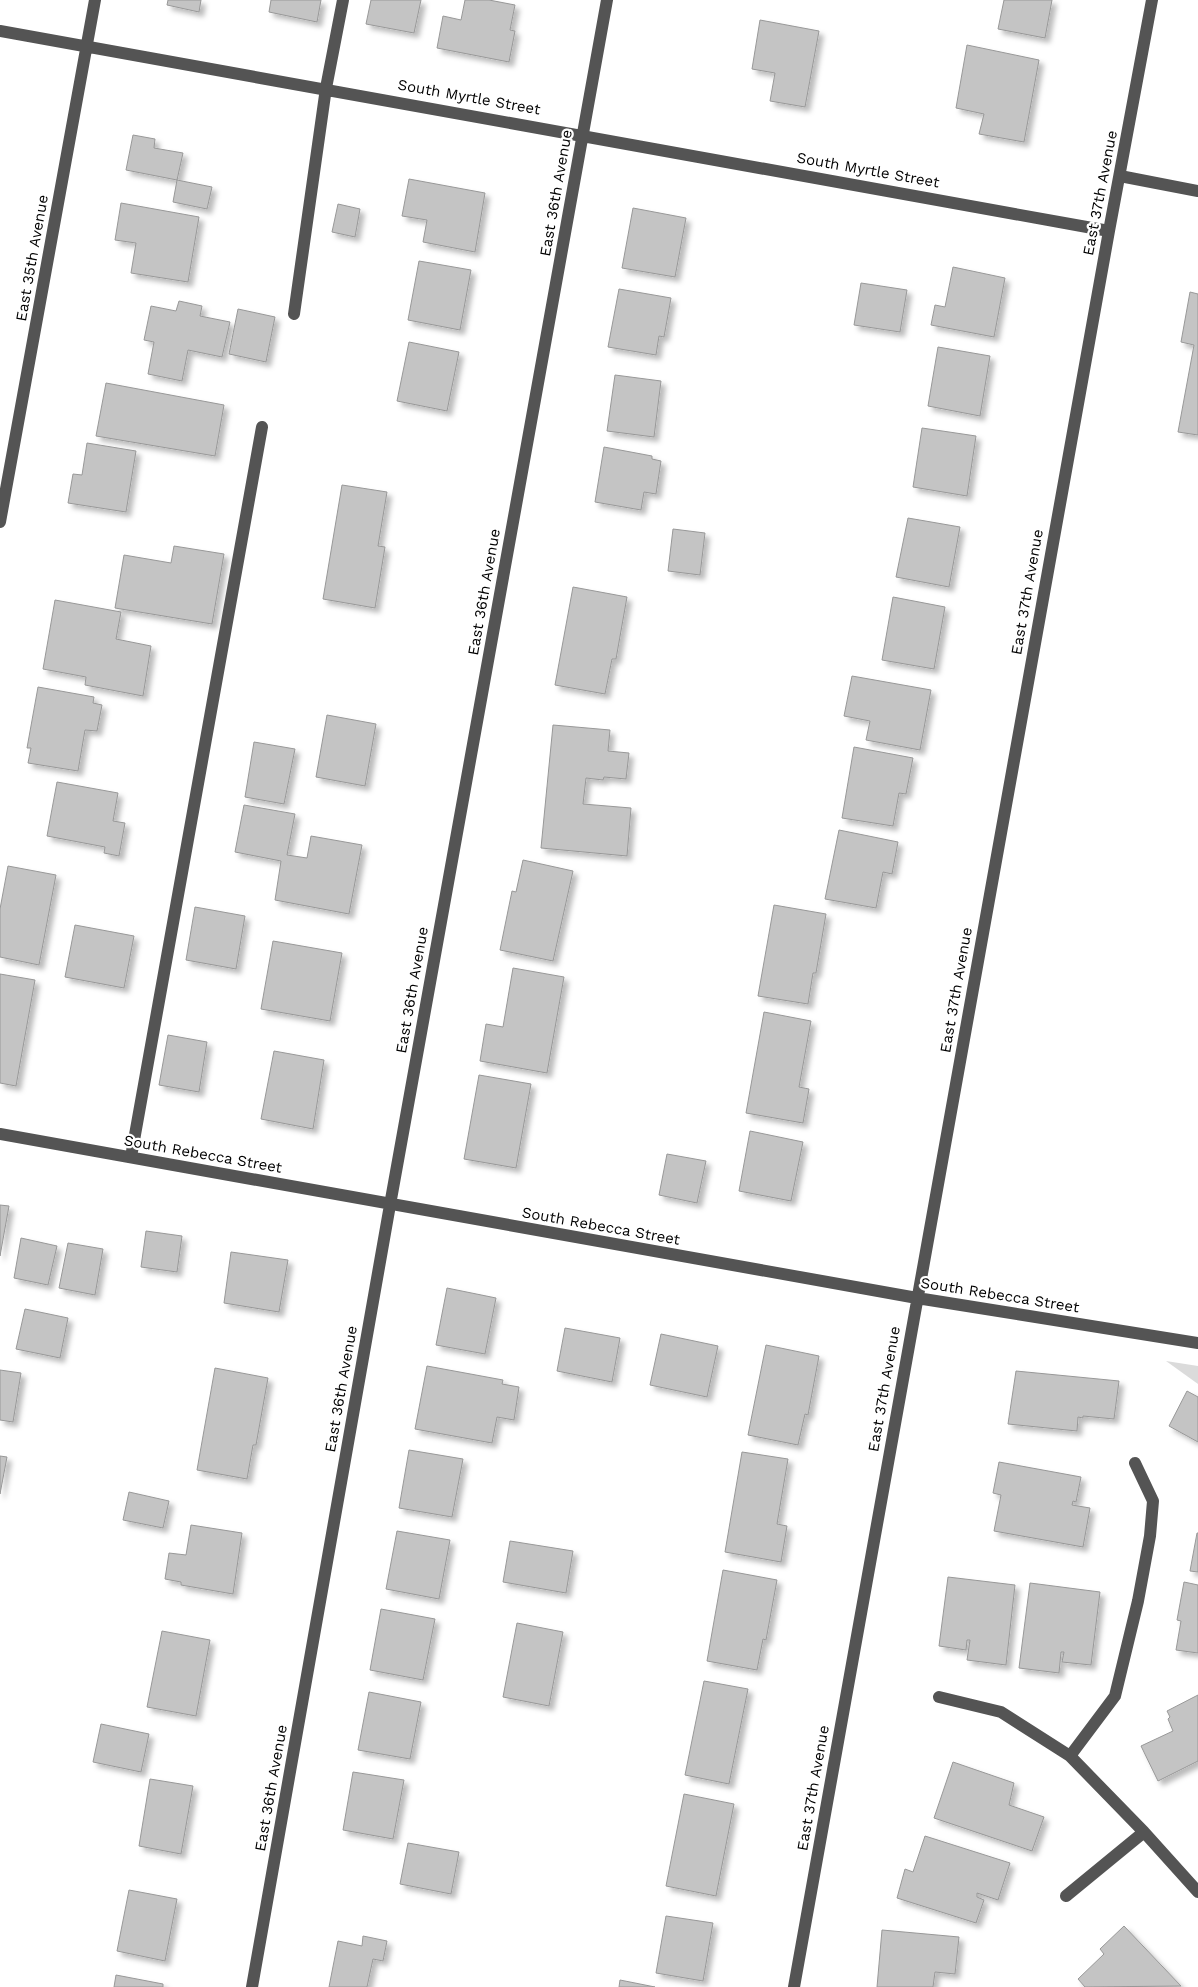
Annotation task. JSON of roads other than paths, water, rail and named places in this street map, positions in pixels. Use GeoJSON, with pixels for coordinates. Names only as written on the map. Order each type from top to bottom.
{"type":"FeatureCollection","features":[{"type":"Feature","properties":{"kind":"street","name":"East 35th Avenue"},"geometry":{"type":"LineString","coordinates":[[0,522],[96,0]]}},
{"type":"Feature","properties":{"kind":"street"},"geometry":{"type":"LineString","coordinates":[[294,314],[326,88],[344,0]]}},
{"type":"Feature","properties":{"kind":"street","name":"East 36th Avenue"},"geometry":{"type":"LineString","coordinates":[[252,1987],[390,1205],[607,0]]}},
{"type":"Feature","properties":{"kind":"street","name":"East 37th Avenue"},"geometry":{"type":"LineString","coordinates":[[794,1987],[1109,230],[1152,0]]}},
{"type":"Feature","properties":{"kind":"street","name":"South Myrtle Street"},"geometry":{"type":"LineString","coordinates":[[0,31],[583,134],[1109,230]]}},
{"type":"Feature","properties":{"kind":"street"},"geometry":{"type":"LineString","coordinates":[[1120,176],[1198,191]]}},
{"type":"Feature","properties":{"kind":"street"},"geometry":{"type":"LineString","coordinates":[[130,1157],[262,427]]}},
{"type":"Feature","properties":{"kind":"street","name":"South Rebecca Street"},"geometry":{"type":"LineString","coordinates":[[0,1134],[917,1298],[1198,1343]]}},
{"type":"Feature","properties":{"kind":"street"},"geometry":{"type":"LineString","coordinates":[[1070,1756],[1115,1696],[1138,1601],[1150,1536],[1153,1501],[1135,1463]]}},
{"type":"Feature","properties":{"kind":"street"},"geometry":{"type":"LineString","coordinates":[[939,1697],[1001,1712],[1070,1756],[1144,1832],[1198,1892]]}},
{"type":"Feature","properties":{"kind":"street"},"geometry":{"type":"LineString","coordinates":[[1066,1896],[1144,1832]]}}]}
